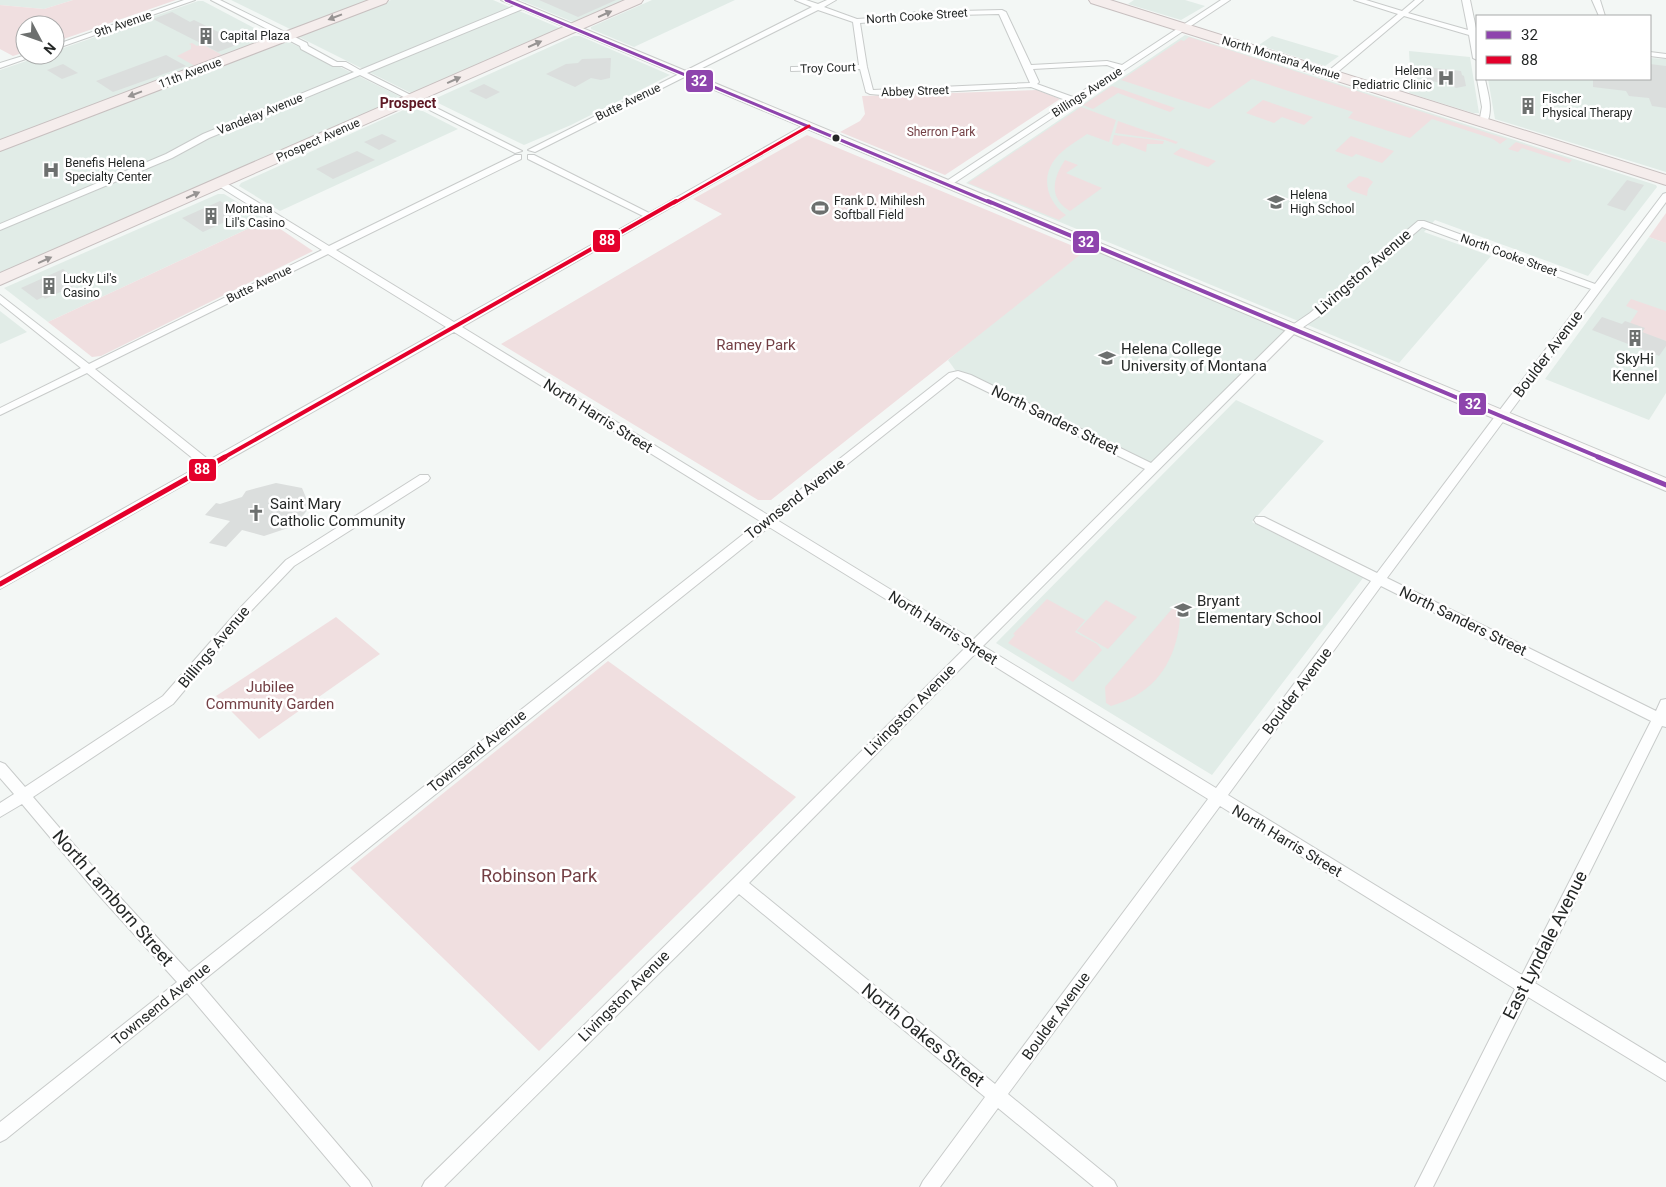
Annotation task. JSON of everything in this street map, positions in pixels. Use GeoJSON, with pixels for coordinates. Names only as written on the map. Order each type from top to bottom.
{"type":"FeatureCollection","features":[{"type":"Feature","properties":{"kind":"highway","name":"11th Avenue"},"geometry":{"type":"LineString","coordinates":[[0,146],[381,0]]}},
{"type":"Feature","properties":{"kind":"highway","name":"Prospect Avenue"},"geometry":{"type":"LineString","coordinates":[[0,280],[636,0]]}},
{"type":"Feature","properties":{"kind":"highway","name":"North Montana Avenue"},"geometry":{"type":"LineString","coordinates":[[1096,0],[1666,180]]}},
{"type":"Feature","properties":{"kind":"street","name":"9th Avenue"},"geometry":{"type":"LineString","coordinates":[[65,44],[191,0]]}},
{"type":"Feature","properties":{"kind":"street"},"geometry":{"type":"LineString","coordinates":[[215,0],[304,45],[304,48],[336,64],[343,64],[518,154],[531,153],[649,216]]}},
{"type":"Feature","properties":{"kind":"street"},"geometry":{"type":"LineString","coordinates":[[506,0],[1666,485]]}},
{"type":"Feature","properties":{"kind":"street","name":"North Cooke Street"},"geometry":{"type":"LineString","coordinates":[[799,0],[856,21],[901,18],[916,14],[998,11],[1003,13],[1034,82],[1032,85]]}},
{"type":"Feature","properties":{"kind":"street","name":"Butte Avenue"},"geometry":{"type":"LineString","coordinates":[[531,153],[832,0]]}},
{"type":"Feature","properties":{"kind":"street","name":"Billings Avenue"},"geometry":{"type":"LineString","coordinates":[[948,184],[1226,0]]}},
{"type":"Feature","properties":{"kind":"street"},"geometry":{"type":"LineString","coordinates":[[1358,0],[1475,34]]}},
{"type":"Feature","properties":{"kind":"street"},"geometry":{"type":"LineString","coordinates":[[1330,74],[1419,0]]}},
{"type":"Feature","properties":{"kind":"street"},"geometry":{"type":"LineString","coordinates":[[1466,0],[1475,34]]}},
{"type":"Feature","properties":{"kind":"street"},"geometry":{"type":"LineString","coordinates":[[1596,0],[1602,15]]}},
{"type":"Feature","properties":{"kind":"street","name":"Vandelay Avenue"},"geometry":{"type":"LineString","coordinates":[[0,226],[169,156],[206,136],[522,6]]}},
{"type":"Feature","properties":{"kind":"street","name":"Abbey Street"},"geometry":{"type":"LineString","coordinates":[[856,21],[868,89],[874,93],[1032,85]]}},
{"type":"Feature","properties":{"kind":"street"},"geometry":{"type":"LineString","coordinates":[[1651,54],[1666,56]]}},
{"type":"Feature","properties":{"kind":"street"},"geometry":{"type":"LineString","coordinates":[[0,66],[15,61]]}},
{"type":"Feature","properties":{"kind":"street"},"geometry":{"type":"LineString","coordinates":[[1027,67],[1107,63],[1123,68]]}},
{"type":"Feature","properties":{"kind":"street","name":"Troy Court"},"geometry":{"type":"LineString","coordinates":[[794,69],[863,67]]}},
{"type":"Feature","properties":{"kind":"street"},"geometry":{"type":"LineString","coordinates":[[1481,80],[1486,105],[1486,116],[1483,122]]}},
{"type":"Feature","properties":{"kind":"street"},"geometry":{"type":"LineString","coordinates":[[1032,85],[1073,100]]}},
{"type":"Feature","properties":{"kind":"street"},"geometry":{"type":"LineString","coordinates":[[0,584],[810,126]]}},
{"type":"Feature","properties":{"kind":"street","name":"Butte Avenue"},"geometry":{"type":"LineString","coordinates":[[0,412],[518,154]]}},
{"type":"Feature","properties":{"kind":"street","name":"North Harris Street"},"geometry":{"type":"LineString","coordinates":[[220,183],[1666,1074]]}},
{"type":"Feature","properties":{"kind":"street","name":"Boulder Avenue"},"geometry":{"type":"LineString","coordinates":[[930,1187],[1378,580],[1666,196]]}},
{"type":"Feature","properties":{"kind":"street","name":"North Cooke Street"},"geometry":{"type":"LineString","coordinates":[[1421,223],[1598,288]]}},
{"type":"Feature","properties":{"kind":"street","name":"Livingston Avenue"},"geometry":{"type":"LineString","coordinates":[[431,1187],[738,884],[973,646],[1292,330],[1314,315],[1421,223]]}},
{"type":"Feature","properties":{"kind":"street"},"geometry":{"type":"LineString","coordinates":[[0,298],[208,466]]}},
{"type":"Feature","properties":{"kind":"street","name":"Townsend Avenue"},"geometry":{"type":"LineString","coordinates":[[0,1134],[768,520],[949,378],[958,374]]}},
{"type":"Feature","properties":{"kind":"street","name":"North Sanders Street"},"geometry":{"type":"LineString","coordinates":[[958,374],[967,376],[1152,468]]}},
{"type":"Feature","properties":{"kind":"street","name":"Billings Avenue"},"geometry":{"type":"LineString","coordinates":[[0,811],[168,700],[246,609],[290,563],[424,478]]}},
{"type":"Feature","properties":{"kind":"street","name":"North Sanders Street"},"geometry":{"type":"LineString","coordinates":[[1260,520],[1662,720]]}},
{"type":"Feature","properties":{"kind":"street","name":"East Lyndale Avenue"},"geometry":{"type":"LineString","coordinates":[[1424,1187],[1524,986],[1662,720],[1666,704]]}},
{"type":"Feature","properties":{"kind":"street","name":"North Lamborn Street"},"geometry":{"type":"LineString","coordinates":[[0,768],[101,887],[188,982],[363,1187]]}},
{"type":"Feature","properties":{"kind":"street","name":"North Oakes Street"},"geometry":{"type":"LineString","coordinates":[[738,884],[1108,1187]]}},
{"type":"Feature","properties":{"kind":"shaded area"},"geometry":{"type":"Polygon","coordinates":[[[0,0],[73,0],[44,9],[0,5],[0,0]]]}},
{"type":"Feature","properties":{"kind":"shaded area"},"geometry":{"type":"Polygon","coordinates":[[[231,0],[370,0],[290,29],[231,0]]]}},
{"type":"Feature","properties":{"kind":"shaded area"},"geometry":{"type":"Polygon","coordinates":[[[391,0],[493,0],[562,29],[413,94],[297,36],[391,0]]]}},
{"type":"Feature","properties":{"kind":"shaded area"},"geometry":{"type":"Polygon","coordinates":[[[520,0],[624,0],[573,22],[520,0]]]}},
{"type":"Feature","properties":{"kind":"shaded area"},"geometry":{"type":"Polygon","coordinates":[[[652,0],[735,0],[634,47],[591,29],[591,27],[652,0]]]}},
{"type":"Feature","properties":{"kind":"shaded area"},"geometry":{"type":"Polygon","coordinates":[[[1134,0],[1185,0],[1205,6],[1181,20],[1128,4],[1134,0]]]}},
{"type":"Feature","properties":{"kind":"shaded area"},"geometry":{"type":"Polygon","coordinates":[[[198,1],[203,1],[271,37],[0,141],[0,70],[15,65],[65,65],[65,48],[198,1]]]}},
{"type":"Feature","properties":{"kind":"shaded area","name":"Helena High School"},"geometry":{"type":"Polygon","coordinates":[[[1185,35],[1656,185],[1657,187],[1588,276],[1435,220],[1424,232],[1491,256],[1399,363],[966,183],[1185,35]]]}},
{"type":"Feature","properties":{"kind":"shaded area"},"geometry":{"type":"Polygon","coordinates":[[[574,36],[580,36],[670,75],[571,125],[524,145],[432,100],[574,36]]]}},
{"type":"Feature","properties":{"kind":"shaded area"},"geometry":{"type":"Polygon","coordinates":[[[1272,36],[1339,56],[1325,66],[1259,45],[1272,36]]]}},
{"type":"Feature","properties":{"kind":"shaded area"},"geometry":{"type":"Polygon","coordinates":[[[287,41],[403,98],[0,274],[0,151],[287,41]]]}},
{"type":"Feature","properties":{"kind":"shaded area"},"geometry":{"type":"Polygon","coordinates":[[[1409,51],[1470,57],[1479,113],[1473,113],[1409,93],[1411,89],[1409,51]]]}},
{"type":"Feature","properties":{"kind":"shaded area"},"geometry":{"type":"Polygon","coordinates":[[[1651,58],[1666,59],[1666,172],[1495,119],[1488,80],[1651,80],[1651,58]]]}},
{"type":"Feature","properties":{"kind":"shaded area"},"geometry":{"type":"Polygon","coordinates":[[[415,107],[458,129],[280,211],[239,186],[241,183],[408,108],[415,107]]]}},
{"type":"Feature","properties":{"kind":"shaded area"},"geometry":{"type":"Polygon","coordinates":[[[218,194],[224,194],[267,220],[48,322],[4,288],[218,194]]]}},
{"type":"Feature","properties":{"kind":"shaded area"},"geometry":{"type":"Polygon","coordinates":[[[1649,237],[1666,243],[1666,393],[1649,420],[1545,379],[1649,237]]]}},
{"type":"Feature","properties":{"kind":"shaded area","name":"Helena College University of Montana"},"geometry":{"type":"Polygon","coordinates":[[[1092,245],[1292,330],[1152,468],[958,374],[948,360],[1092,245]]]}},
{"type":"Feature","properties":{"kind":"shaded area"},"geometry":{"type":"Polygon","coordinates":[[[0,311],[27,332],[0,344],[0,311]]]}},
{"type":"Feature","properties":{"kind":"shaded area","name":"Bryant Elementary School"},"geometry":{"type":"Polygon","coordinates":[[[1236,400],[1324,441],[1252,522],[1363,578],[1212,775],[996,643],[1236,400]]]}},
{"type":"Feature","properties":{"kind":"green space"},"geometry":{"type":"Polygon","coordinates":[[[73,0],[176,0],[65,39],[65,15],[15,15],[15,55],[0,49],[0,5],[44,9],[73,0]]]}},
{"type":"Feature","properties":{"kind":"green space"},"geometry":{"type":"Polygon","coordinates":[[[1189,37],[1507,139],[1500,144],[1493,139],[1432,119],[1410,138],[1348,118],[1353,112],[1252,79],[1209,109],[1121,80],[1181,40],[1184,41],[1189,37]]]}},
{"type":"Feature","properties":{"kind":"green space"},"geometry":{"type":"Polygon","coordinates":[[[192,43],[197,46],[202,44],[222,55],[195,66],[177,56],[191,49],[189,44],[192,43]]]}},
{"type":"Feature","properties":{"kind":"green space"},"geometry":{"type":"Polygon","coordinates":[[[1112,86],[1175,108],[1170,112],[1118,93],[1093,109],[1083,105],[1112,86]]]}},
{"type":"Feature","properties":{"kind":"green space","name":"Sherron Park"},"geometry":{"type":"Polygon","coordinates":[[[1037,90],[1060,99],[945,175],[840,132],[860,121],[865,114],[862,96],[1037,90]]]}},
{"type":"Feature","properties":{"kind":"green space"},"geometry":{"type":"Polygon","coordinates":[[[1263,100],[1313,117],[1304,125],[1282,117],[1274,123],[1246,113],[1263,100]]]}},
{"type":"Feature","properties":{"kind":"green space"},"geometry":{"type":"Polygon","coordinates":[[[1081,107],[1116,120],[1109,142],[1087,134],[1062,151],[1051,165],[1047,181],[1050,196],[1059,210],[1066,215],[1059,220],[968,183],[1081,107]]]}},
{"type":"Feature","properties":{"kind":"green space"},"geometry":{"type":"Polygon","coordinates":[[[1118,121],[1178,142],[1176,144],[1165,140],[1115,133],[1118,121]]]}},
{"type":"Feature","properties":{"kind":"green space","name":"Ramey Park"},"geometry":{"type":"Polygon","coordinates":[[[807,135],[1085,251],[771,500],[758,500],[501,344],[722,214],[693,199],[807,135]]]}},
{"type":"Feature","properties":{"kind":"green space"},"geometry":{"type":"Polygon","coordinates":[[[1114,135],[1164,141],[1163,144],[1147,144],[1146,152],[1122,143],[1118,146],[1112,144],[1114,135]]]}},
{"type":"Feature","properties":{"kind":"green space"},"geometry":{"type":"Polygon","coordinates":[[[1351,136],[1394,151],[1382,163],[1356,154],[1352,157],[1335,151],[1351,136]]]}},
{"type":"Feature","properties":{"kind":"green space"},"geometry":{"type":"Polygon","coordinates":[[[1516,142],[1572,160],[1569,163],[1522,148],[1518,152],[1508,149],[1516,142]]]}},
{"type":"Feature","properties":{"kind":"green space"},"geometry":{"type":"Polygon","coordinates":[[[1181,148],[1216,161],[1208,167],[1173,154],[1181,148]]]}},
{"type":"Feature","properties":{"kind":"green space"},"geometry":{"type":"Polygon","coordinates":[[[1065,160],[1078,165],[1066,173],[1102,188],[1070,211],[1058,200],[1055,187],[1058,174],[1065,160]]]}},
{"type":"Feature","properties":{"kind":"green space"},"geometry":{"type":"Polygon","coordinates":[[[1359,176],[1368,178],[1373,182],[1368,189],[1367,196],[1352,191],[1347,187],[1359,176]]]}},
{"type":"Feature","properties":{"kind":"green space"},"geometry":{"type":"Polygon","coordinates":[[[1666,213],[1666,243],[1649,237],[1666,213]]]}},
{"type":"Feature","properties":{"kind":"green space"},"geometry":{"type":"Polygon","coordinates":[[[267,220],[313,251],[101,356],[92,357],[48,322],[267,220]]]}},
{"type":"Feature","properties":{"kind":"green space"},"geometry":{"type":"Polygon","coordinates":[[[1631,299],[1666,311],[1666,341],[1642,333],[1644,329],[1630,323],[1638,311],[1626,306],[1631,299]]]}},
{"type":"Feature","properties":{"kind":"green space"},"geometry":{"type":"Polygon","coordinates":[[[1047,599],[1085,620],[1075,632],[1097,644],[1102,650],[1073,682],[1008,643],[1015,635],[1013,634],[1047,599]]]}},
{"type":"Feature","properties":{"kind":"green space"},"geometry":{"type":"Polygon","coordinates":[[[1106,600],[1137,617],[1108,649],[1077,631],[1106,600]]]}},
{"type":"Feature","properties":{"kind":"green space"},"geometry":{"type":"Polygon","coordinates":[[[1177,603],[1180,618],[1178,633],[1174,647],[1163,670],[1155,680],[1136,695],[1111,706],[1106,703],[1105,687],[1177,603]]]}},
{"type":"Feature","properties":{"kind":"green space","name":"Jubilee Community Garden"},"geometry":{"type":"Polygon","coordinates":[[[336,617],[380,654],[259,739],[216,696],[336,617]]]}},
{"type":"Feature","properties":{"kind":"green space","name":"Robinson Park"},"geometry":{"type":"Polygon","coordinates":[[[608,661],[796,797],[539,1051],[350,868],[608,661]]]}},
{"type":"Feature","properties":{"kind":"building"},"geometry":{"type":"Polygon","coordinates":[[[539,0],[616,0],[578,17],[539,0]]]}},
{"type":"Feature","properties":{"kind":"building","name":"Capital Plaza"},"geometry":{"type":"Polygon","coordinates":[[[172,12],[190,22],[194,20],[241,43],[218,52],[153,19],[172,12]]]}},
{"type":"Feature","properties":{"kind":"building"},"geometry":{"type":"Polygon","coordinates":[[[166,55],[186,66],[113,92],[96,81],[166,55]]]}},
{"type":"Feature","properties":{"kind":"building"},"geometry":{"type":"Polygon","coordinates":[[[611,58],[610,78],[601,80],[591,78],[575,87],[546,74],[566,64],[578,63],[582,59],[611,58]]]}},
{"type":"Feature","properties":{"kind":"building"},"geometry":{"type":"Polygon","coordinates":[[[1651,64],[1666,66],[1666,108],[1652,106],[1649,98],[1629,96],[1626,91],[1593,87],[1593,80],[1651,80],[1651,64]]]}},
{"type":"Feature","properties":{"kind":"building"},"geometry":{"type":"Polygon","coordinates":[[[65,65],[78,73],[62,79],[47,70],[65,65]]]}},
{"type":"Feature","properties":{"kind":"building","name":"Helena Pediatric Clinic"},"geometry":{"type":"Polygon","coordinates":[[[1426,67],[1461,71],[1466,86],[1456,88],[1451,85],[1427,80],[1426,67]]]}},
{"type":"Feature","properties":{"kind":"building"},"geometry":{"type":"Polygon","coordinates":[[[484,84],[500,92],[486,99],[469,91],[484,84]]]}},
{"type":"Feature","properties":{"kind":"building"},"geometry":{"type":"Polygon","coordinates":[[[382,134],[397,141],[379,150],[364,142],[382,134]]]}},
{"type":"Feature","properties":{"kind":"building"},"geometry":{"type":"Polygon","coordinates":[[[357,151],[375,160],[333,179],[316,169],[357,151]]]}},
{"type":"Feature","properties":{"kind":"building"},"geometry":{"type":"Polygon","coordinates":[[[1627,180],[1644,185],[1625,211],[1607,205],[1627,180]]]}},
{"type":"Feature","properties":{"kind":"building","name":"Montana Lil's Casino"},"geometry":{"type":"Polygon","coordinates":[[[220,201],[242,214],[203,232],[182,218],[220,201]]]}},
{"type":"Feature","properties":{"kind":"building","name":"Lucky Lil's Casino"},"geometry":{"type":"Polygon","coordinates":[[[63,269],[79,281],[76,282],[78,284],[45,299],[43,297],[37,300],[21,288],[63,269]]]}},
{"type":"Feature","properties":{"kind":"building","name":"SkyHi Kennel"},"geometry":{"type":"Polygon","coordinates":[[[1602,317],[1622,324],[1625,321],[1645,328],[1642,332],[1666,341],[1666,346],[1659,356],[1592,330],[1602,317]]]}},
{"type":"Feature","properties":{"kind":"building","name":"Saint Mary Catholic Community"},"geometry":{"type":"Polygon","coordinates":[[[276,483],[302,488],[310,507],[294,526],[264,536],[242,530],[226,547],[209,543],[230,521],[205,515],[216,503],[220,504],[242,497],[246,491],[276,483]]]}},
{"type":"Feature","properties":{"kind":"transit line","name":"32"},"geometry":{"type":"LineString","coordinates":[[506,0],[1666,485]]}},
{"type":"Feature","properties":{"kind":"transit line","name":"88"},"geometry":{"type":"LineString","coordinates":[[0,584],[809,126]]}},
{"type":"Feature","properties":{"kind":"place","name":"Capital Plaza"},"geometry":{"type":"Point","coordinates":[206,36]}},
{"type":"Feature","properties":{"kind":"place","name":"Helena Pediatric Clinic"},"geometry":{"type":"Point","coordinates":[1446,78]}},
{"type":"Feature","properties":{"kind":"place","name":"Fischer Physical Therapy"},"geometry":{"type":"Point","coordinates":[1528,106]}},
{"type":"Feature","properties":{"kind":"place","name":"Benefis Helena Specialty Center"},"geometry":{"type":"Point","coordinates":[51,170]}},
{"type":"Feature","properties":{"kind":"place","name":"Helena High School"},"geometry":{"type":"Point","coordinates":[1276,202]}},
{"type":"Feature","properties":{"kind":"place","name":"Frank D. Mihilesh Softball Field"},"geometry":{"type":"Point","coordinates":[820,208]}},
{"type":"Feature","properties":{"kind":"place","name":"Montana Lil's Casino"},"geometry":{"type":"Point","coordinates":[211,216]}},
{"type":"Feature","properties":{"kind":"place","name":"Lucky Lil's Casino"},"geometry":{"type":"Point","coordinates":[49,286]}},
{"type":"Feature","properties":{"kind":"place","name":"SkyHi Kennel"},"geometry":{"type":"Point","coordinates":[1635,338]}},
{"type":"Feature","properties":{"kind":"place","name":"Helena College University of Montana"},"geometry":{"type":"Point","coordinates":[1107,358]}},
{"type":"Feature","properties":{"kind":"place","name":"Saint Mary Catholic Community"},"geometry":{"type":"Point","coordinates":[256,513]}},
{"type":"Feature","properties":{"kind":"place","name":"Bryant Elementary School"},"geometry":{"type":"Point","coordinates":[1183,610]}},
{"type":"Feature","properties":{"kind":"district","name":"Prospect"},"geometry":{"type":"Point","coordinates":[408,103]}}]}
